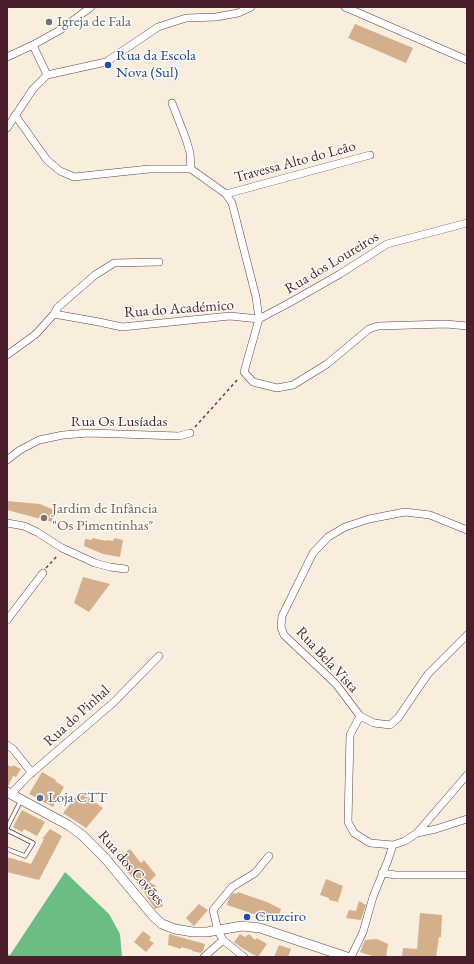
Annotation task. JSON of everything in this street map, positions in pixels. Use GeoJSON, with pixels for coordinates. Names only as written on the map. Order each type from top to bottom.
{"type":"FeatureCollection","features":[{"type":"Feature","properties":{"kind":"street"},"geometry":{"type":"LineString","coordinates":[[7,57],[60,30],[90,7]]}},
{"type":"Feature","properties":{"kind":"street"},"geometry":{"type":"LineString","coordinates":[[7,128],[33,89],[47,75],[106,62],[158,27],[186,18],[216,17],[238,13],[251,7]]}},
{"type":"Feature","properties":{"kind":"street"},"geometry":{"type":"LineString","coordinates":[[345,7],[467,60]]}},
{"type":"Feature","properties":{"kind":"street"},"geometry":{"type":"LineString","coordinates":[[33,45],[47,75]]}},
{"type":"Feature","properties":{"kind":"street"},"geometry":{"type":"LineString","coordinates":[[172,103],[186,139],[190,153],[191,169]]}},
{"type":"Feature","properties":{"kind":"street"},"geometry":{"type":"LineString","coordinates":[[15,115],[47,160],[60,170],[74,177],[149,169],[191,169],[226,194],[232,203],[256,297],[259,319],[244,372],[253,382],[277,388],[293,385],[327,364],[369,329],[378,326],[446,324],[467,326]]}},
{"type":"Feature","properties":{"kind":"street","name":"Travessa Alto do Leão"},"geometry":{"type":"LineString","coordinates":[[226,194],[370,155]]}},
{"type":"Feature","properties":{"kind":"street","name":"Rua dos Loureiros"},"geometry":{"type":"LineString","coordinates":[[259,319],[327,281],[387,244],[467,223]]}},
{"type":"Feature","properties":{"kind":"street"},"geometry":{"type":"LineString","coordinates":[[7,355],[36,334],[54,314],[58,307],[95,275],[114,263],[159,262]]}},
{"type":"Feature","properties":{"kind":"street","name":"Rua do Académico"},"geometry":{"type":"LineString","coordinates":[[54,314],[122,327],[230,316],[259,319]]}},
{"type":"Feature","properties":{"kind":"street","name":"Rua Os Lusíadas"},"geometry":{"type":"LineString","coordinates":[[7,460],[20,450],[39,440],[63,435],[89,433],[179,436],[190,433]]}},
{"type":"Feature","properties":{"kind":"street","name":"Rua Bela Vista"},"geometry":{"type":"LineString","coordinates":[[467,530],[430,515],[405,512],[369,519],[345,527],[328,537],[313,553],[282,616],[281,627],[284,635],[336,684],[360,716],[350,735],[348,822],[354,834],[370,843],[393,845],[405,841],[417,833],[436,829],[467,819]]}},
{"type":"Feature","properties":{"kind":"street"},"geometry":{"type":"LineString","coordinates":[[7,523],[24,526],[37,532],[62,548],[95,563],[125,569]]}},
{"type":"Feature","properties":{"kind":"street"},"geometry":{"type":"LineString","coordinates":[[7,620],[43,573]]}},
{"type":"Feature","properties":{"kind":"street"},"geometry":{"type":"LineString","coordinates":[[360,716],[374,723],[390,725],[398,718],[428,674],[441,659],[467,635]]}},
{"type":"Feature","properties":{"kind":"street","name":"Rua do Pinhal"},"geometry":{"type":"LineString","coordinates":[[9,793],[114,702],[159,656]]}},
{"type":"Feature","properties":{"kind":"street"},"geometry":{"type":"LineString","coordinates":[[7,744],[13,749],[32,773]]}},
{"type":"Feature","properties":{"kind":"street"},"geometry":{"type":"LineString","coordinates":[[417,833],[467,775]]}},
{"type":"Feature","properties":{"kind":"street","name":"Rua dos Covões"},"geometry":{"type":"LineString","coordinates":[[9,793],[82,834],[105,858],[154,917],[162,924],[175,929],[193,932],[218,931],[242,926],[260,928],[347,957]]}},
{"type":"Feature","properties":{"kind":"street"},"geometry":{"type":"LineString","coordinates":[[351,957],[363,932],[372,896],[393,845]]}},
{"type":"Feature","properties":{"kind":"street"},"geometry":{"type":"LineString","coordinates":[[244,957],[223,940],[218,931],[213,910],[232,887],[255,873],[269,856]]}},
{"type":"Feature","properties":{"kind":"street"},"geometry":{"type":"LineString","coordinates":[[382,873],[396,875],[467,875]]}},
{"type":"Feature","properties":{"kind":"street"},"geometry":{"type":"LineString","coordinates":[[204,957],[223,940]]}},
{"type":"Feature","properties":{"kind":"lane"},"geometry":{"type":"LineString","coordinates":[[7,849],[25,856],[33,843],[7,829],[21,799]]}},
{"type":"Feature","properties":{"kind":"path"},"geometry":{"type":"LineString","coordinates":[[190,433],[244,372]]}},
{"type":"Feature","properties":{"kind":"path"},"geometry":{"type":"LineString","coordinates":[[43,573],[50,562],[59,554],[62,548]]}},
{"type":"Feature","properties":{"kind":"green space"},"geometry":{"type":"Polygon","coordinates":[[[65,872],[109,914],[120,934],[122,957],[7,957],[7,954],[10,955],[65,872]]]}},
{"type":"Feature","properties":{"kind":"building"},"geometry":{"type":"Polygon","coordinates":[[[355,24],[413,48],[406,63],[348,38],[355,24]]]}},
{"type":"Feature","properties":{"kind":"building"},"geometry":{"type":"Polygon","coordinates":[[[7,501],[40,504],[54,510],[52,522],[7,510],[7,501]]]}},
{"type":"Feature","properties":{"kind":"building"},"geometry":{"type":"Polygon","coordinates":[[[92,538],[107,541],[113,541],[114,538],[123,540],[120,557],[103,554],[84,546],[85,539],[92,540],[92,538]]]}},
{"type":"Feature","properties":{"kind":"building"},"geometry":{"type":"Polygon","coordinates":[[[83,577],[110,584],[89,612],[74,603],[83,577]]]}},
{"type":"Feature","properties":{"kind":"building"},"geometry":{"type":"Polygon","coordinates":[[[7,765],[12,767],[13,765],[21,769],[16,777],[13,776],[8,786],[7,765]]]}},
{"type":"Feature","properties":{"kind":"building"},"geometry":{"type":"Polygon","coordinates":[[[42,772],[56,780],[55,781],[64,787],[53,807],[29,794],[42,772]]]}},
{"type":"Feature","properties":{"kind":"building"},"geometry":{"type":"Polygon","coordinates":[[[80,792],[103,808],[86,828],[63,813],[80,792]]]}},
{"type":"Feature","properties":{"kind":"building"},"geometry":{"type":"Polygon","coordinates":[[[22,810],[45,822],[37,836],[24,829],[22,832],[13,827],[22,810]]]}},
{"type":"Feature","properties":{"kind":"building"},"geometry":{"type":"Polygon","coordinates":[[[50,829],[62,836],[39,880],[7,872],[7,857],[31,864],[44,839],[42,839],[50,829]]]}},
{"type":"Feature","properties":{"kind":"building"},"geometry":{"type":"Polygon","coordinates":[[[130,849],[141,863],[144,860],[156,875],[149,882],[156,886],[152,890],[156,899],[160,898],[163,906],[155,909],[142,889],[116,858],[130,849]]]}},
{"type":"Feature","properties":{"kind":"building"},"geometry":{"type":"Polygon","coordinates":[[[326,879],[343,886],[338,902],[329,900],[329,898],[320,895],[326,879]]]}},
{"type":"Feature","properties":{"kind":"building"},"geometry":{"type":"Polygon","coordinates":[[[238,892],[267,902],[281,909],[277,922],[227,905],[229,898],[233,893],[237,894],[238,892]]]}},
{"type":"Feature","properties":{"kind":"building"},"geometry":{"type":"Polygon","coordinates":[[[359,901],[366,905],[361,920],[346,918],[349,910],[356,911],[359,901]]]}},
{"type":"Feature","properties":{"kind":"building"},"geometry":{"type":"Polygon","coordinates":[[[199,904],[208,910],[194,926],[186,918],[199,904]]]}},
{"type":"Feature","properties":{"kind":"building"},"geometry":{"type":"Polygon","coordinates":[[[420,913],[442,915],[441,937],[439,937],[436,957],[402,957],[403,948],[417,949],[420,913]]]}},
{"type":"Feature","properties":{"kind":"building"},"geometry":{"type":"Polygon","coordinates":[[[143,931],[151,937],[149,940],[154,943],[146,952],[134,942],[143,931]]]}},
{"type":"Feature","properties":{"kind":"building"},"geometry":{"type":"Polygon","coordinates":[[[169,934],[205,944],[203,951],[201,953],[168,945],[169,934]]]}},
{"type":"Feature","properties":{"kind":"building"},"geometry":{"type":"Polygon","coordinates":[[[240,934],[245,937],[249,934],[255,940],[257,938],[267,944],[258,957],[234,942],[240,934]]]}},
{"type":"Feature","properties":{"kind":"building"},"geometry":{"type":"Polygon","coordinates":[[[377,939],[388,944],[386,957],[375,957],[360,952],[365,940],[377,939]]]}},
{"type":"Feature","properties":{"kind":"building"},"geometry":{"type":"Polygon","coordinates":[[[279,945],[291,949],[288,957],[274,957],[279,945]]]}},
{"type":"Feature","properties":{"kind":"place","name":"Igreja de Fala"},"geometry":{"type":"Point","coordinates":[49,22]}},
{"type":"Feature","properties":{"kind":"place","name":"Rua da Escola Nova (Sul)"},"geometry":{"type":"Point","coordinates":[108,65]}},
{"type":"Feature","properties":{"kind":"place","name":"Jardim de Infância \"Os Pimentinhas\""},"geometry":{"type":"Point","coordinates":[44,518]}},
{"type":"Feature","properties":{"kind":"place","name":"Loja CTT"},"geometry":{"type":"Point","coordinates":[40,798]}},
{"type":"Feature","properties":{"kind":"place","name":"Cruzeiro"},"geometry":{"type":"Point","coordinates":[247,917]}}]}
